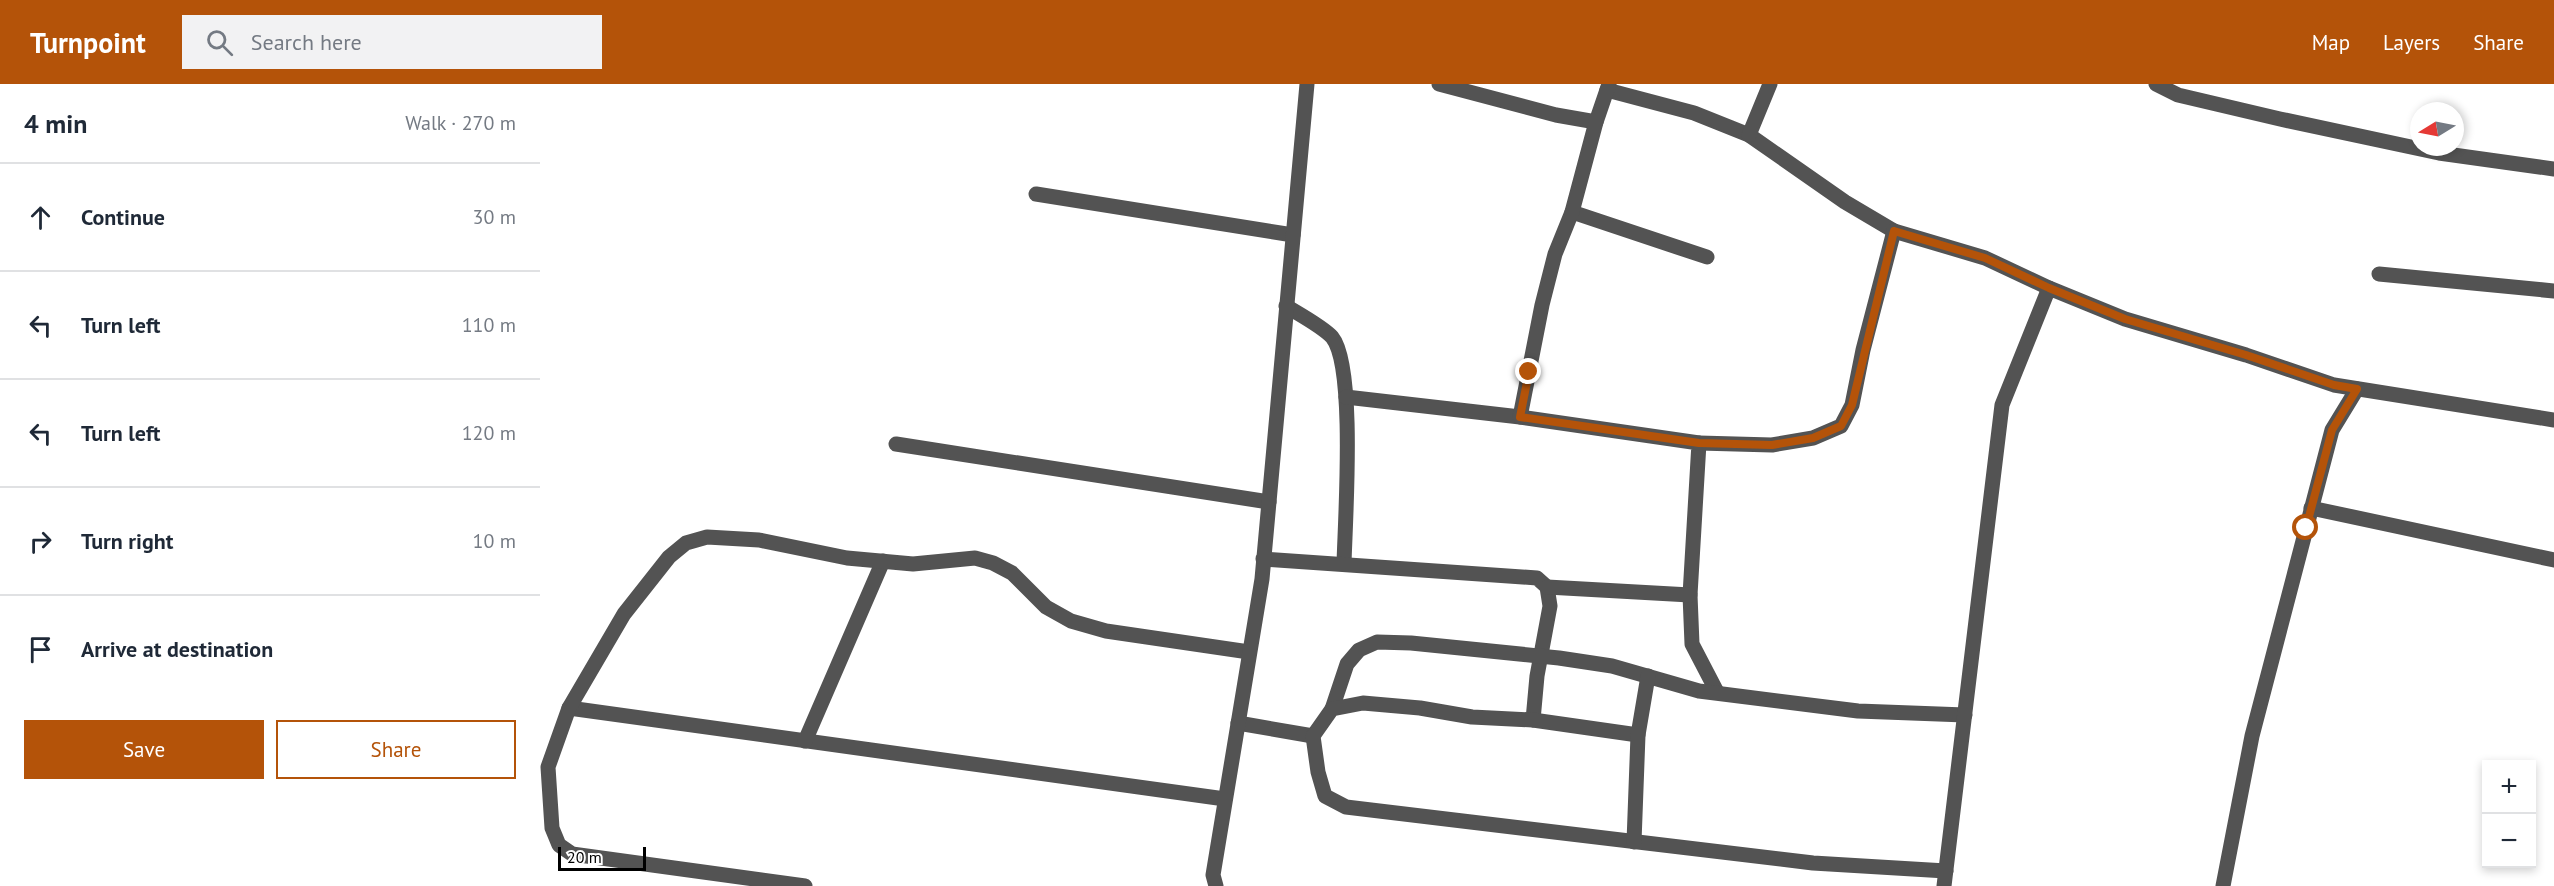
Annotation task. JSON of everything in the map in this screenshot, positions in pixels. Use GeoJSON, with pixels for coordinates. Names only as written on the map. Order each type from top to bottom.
{"type":"FeatureCollection","features":[{"type":"Feature","properties":{"kind":"street"},"geometry":{"type":"LineString","coordinates":[[1215,886],[1213,875],[1263,559],[1307,84]]}},
{"type":"Feature","properties":{"kind":"street"},"geometry":{"type":"LineString","coordinates":[[1439,84],[1556,115],[1596,122]]}},
{"type":"Feature","properties":{"kind":"street"},"geometry":{"type":"LineString","coordinates":[[1749,135],[1770,84]]}},
{"type":"Feature","properties":{"kind":"street"},"geometry":{"type":"LineString","coordinates":[[2156,84],[2178,95],[2348,134],[2439,153],[2554,169]]}},
{"type":"Feature","properties":{"kind":"street"},"geometry":{"type":"LineString","coordinates":[[1520,417],[1542,305],[1555,254],[1572,212],[1596,122],[1608,87],[1694,113],[1749,135],[1845,202],[1894,231],[1985,258],[2049,288],[2125,319],[2246,355],[2334,385],[2554,420]]}},
{"type":"Feature","properties":{"kind":"street"},"geometry":{"type":"LineString","coordinates":[[1036,194],[1293,235]]}},
{"type":"Feature","properties":{"kind":"street"},"geometry":{"type":"LineString","coordinates":[[1572,212],[1707,257]]}},
{"type":"Feature","properties":{"kind":"street"},"geometry":{"type":"LineString","coordinates":[[1346,397],[1520,417],[1699,443],[1772,445],[1813,438],[1841,426],[1852,405],[1894,231]]}},
{"type":"Feature","properties":{"kind":"street"},"geometry":{"type":"LineString","coordinates":[[2379,274],[2554,291]]}},
{"type":"Feature","properties":{"kind":"street"},"geometry":{"type":"LineString","coordinates":[[1965,715],[1858,711],[1700,691],[1612,666],[1411,643],[1377,642],[1359,650],[1347,664],[1332,710],[1313,736],[1318,772],[1325,796],[1346,807],[1945,879],[1965,715],[2002,405],[2049,288]]}},
{"type":"Feature","properties":{"kind":"street"},"geometry":{"type":"LineString","coordinates":[[1286,306],[1332,337],[1342,357],[1346,397],[1344,564]]}},
{"type":"Feature","properties":{"kind":"street"},"geometry":{"type":"LineString","coordinates":[[2223,886],[2252,735],[2332,430],[2357,389]]}},
{"type":"Feature","properties":{"kind":"street"},"geometry":{"type":"LineString","coordinates":[[1699,443],[1690,595],[1692,645],[1717,692]]}},
{"type":"Feature","properties":{"kind":"street"},"geometry":{"type":"LineString","coordinates":[[896,444],[1269,502]]}},
{"type":"Feature","properties":{"kind":"street"},"geometry":{"type":"LineString","coordinates":[[2311,508],[2554,560]]}},
{"type":"Feature","properties":{"kind":"street"},"geometry":{"type":"LineString","coordinates":[[805,886],[572,854],[559,845],[552,828],[544,766],[569,708],[624,614],[669,557],[686,543],[707,537],[759,540],[847,558],[913,564],[975,558],[993,563],[1012,573],[1047,606],[1071,621],[1106,631],[1250,652]]}},
{"type":"Feature","properties":{"kind":"street"},"geometry":{"type":"LineString","coordinates":[[1263,559],[1537,578],[1547,587],[1690,595]]}},
{"type":"Feature","properties":{"kind":"street"},"geometry":{"type":"LineString","coordinates":[[805,741],[883,561]]}},
{"type":"Feature","properties":{"kind":"street"},"geometry":{"type":"LineString","coordinates":[[1533,720],[1537,675],[1550,606],[1547,587]]}},
{"type":"Feature","properties":{"kind":"street"},"geometry":{"type":"LineString","coordinates":[[1634,842],[1638,735],[1648,676]]}},
{"type":"Feature","properties":{"kind":"street"},"geometry":{"type":"LineString","coordinates":[[1332,710],[1363,702],[1420,708],[1472,717],[1533,720],[1638,735]]}},
{"type":"Feature","properties":{"kind":"street"},"geometry":{"type":"LineString","coordinates":[[569,708],[1225,799]]}},
{"type":"Feature","properties":{"kind":"street"},"geometry":{"type":"LineString","coordinates":[[1238,723],[1313,736]]}},
{"type":"Feature","properties":{"kind":"route"},"geometry":{"type":"LineString","coordinates":[[1529,372],[1520,417],[1699,443],[1772,445],[1813,438],[1841,426],[1852,405],[1863,350],[1894,231],[1985,258],[2049,288],[2125,319],[2246,355],[2334,385],[2357,389],[2332,430],[2306,528]]}}]}
